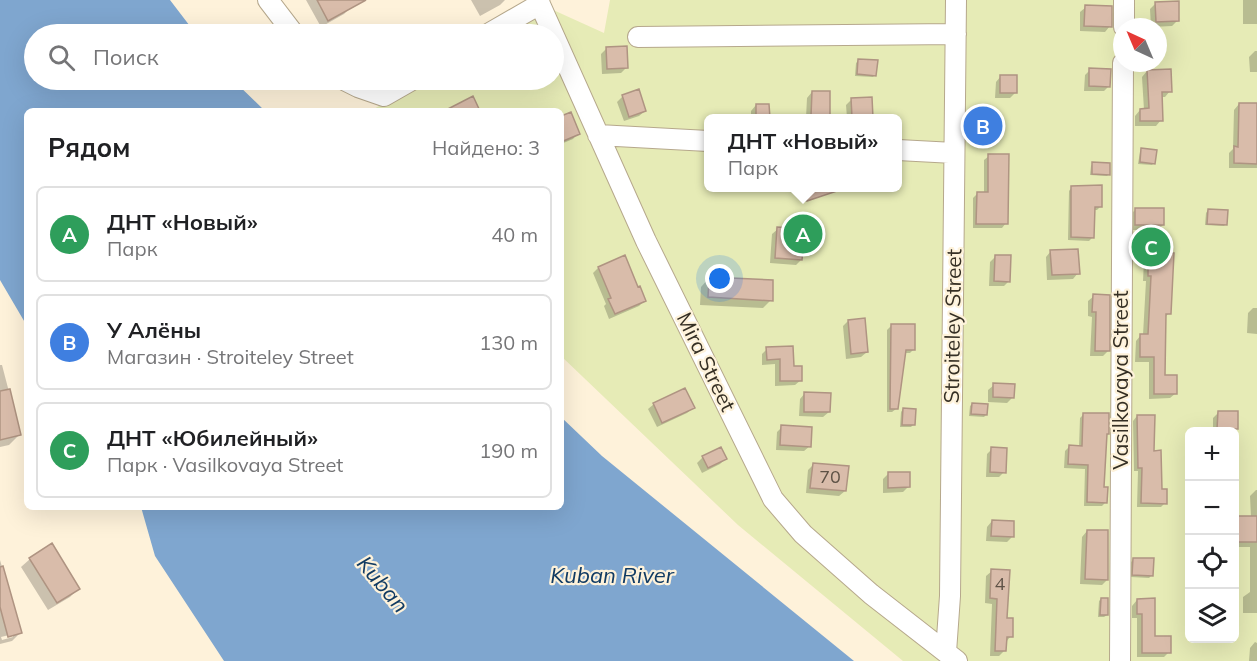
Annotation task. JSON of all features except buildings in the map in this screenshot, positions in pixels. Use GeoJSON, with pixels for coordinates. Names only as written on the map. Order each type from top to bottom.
{"type":"FeatureCollection","features":[{"type":"Feature","properties":{"kind":"street"},"geometry":{"type":"LineString","coordinates":[[268,0],[286,24]]}},
{"type":"Feature","properties":{"kind":"street","name":"Stroiteley Street"},"geometry":{"type":"LineString","coordinates":[[952,657],[950,596],[956,0]]}},
{"type":"Feature","properties":{"kind":"street"},"geometry":{"type":"LineString","coordinates":[[1124,0],[1124,18]]}},
{"type":"Feature","properties":{"kind":"street"},"geometry":{"type":"LineString","coordinates":[[504,24],[539,2]]}},
{"type":"Feature","properties":{"kind":"street","name":"Mira Street"},"geometry":{"type":"LineString","coordinates":[[539,2],[549,24]]}},
{"type":"Feature","properties":{"kind":"street"},"geometry":{"type":"LineString","coordinates":[[638,37],[956,34]]}},
{"type":"Feature","properties":{"kind":"street","name":"Mira Street"},"geometry":{"type":"LineString","coordinates":[[564,58],[646,241],[774,499],[812,542],[872,594],[952,657]]}},
{"type":"Feature","properties":{"kind":"street","name":"Vasilkovaya Street"},"geometry":{"type":"LineString","coordinates":[[1120,661],[1123,72]]}},
{"type":"Feature","properties":{"kind":"street"},"geometry":{"type":"LineString","coordinates":[[367,90],[384,96],[394,90]]}},
{"type":"Feature","properties":{"kind":"street"},"geometry":{"type":"LineString","coordinates":[[598,135],[704,141]]}},
{"type":"Feature","properties":{"kind":"street"},"geometry":{"type":"LineString","coordinates":[[902,150],[954,153]]}},
{"type":"Feature","properties":{"kind":"green space"},"geometry":{"type":"Polygon","coordinates":[[[610,0],[1257,0],[1257,661],[903,661],[738,525],[564,359],[564,108],[375,108],[408,90],[564,90],[564,24],[525,24],[540,4],[604,33],[610,0]]]}},
{"type":"Feature","properties":{"kind":"water"},"geometry":{"type":"Polygon","coordinates":[[[0,0],[170,0],[188,24],[24,24],[24,90],[243,90],[262,108],[24,108],[24,321],[0,280],[0,0]]]}},
{"type":"Feature","properties":{"kind":"water","name":"Kuban River"},"geometry":{"type":"Polygon","coordinates":[[[564,420],[602,456],[854,661],[224,661],[155,556],[142,510],[564,510],[564,420]]]}},
{"type":"Feature","properties":{"kind":"place","name":"У Алёны"},"geometry":{"type":"Point","coordinates":[983,126]}},
{"type":"Feature","properties":{"kind":"place","name":"ДНТ «Новый»"},"geometry":{"type":"Point","coordinates":[803,234]}},
{"type":"Feature","properties":{"kind":"place","name":"ДНТ «Юбилейный»"},"geometry":{"type":"Point","coordinates":[1151,247]}},
{"type":"Feature","properties":{"kind":"water label","name":"Kuban"},"geometry":{"type":"Point","coordinates":[383,584]}}]}
